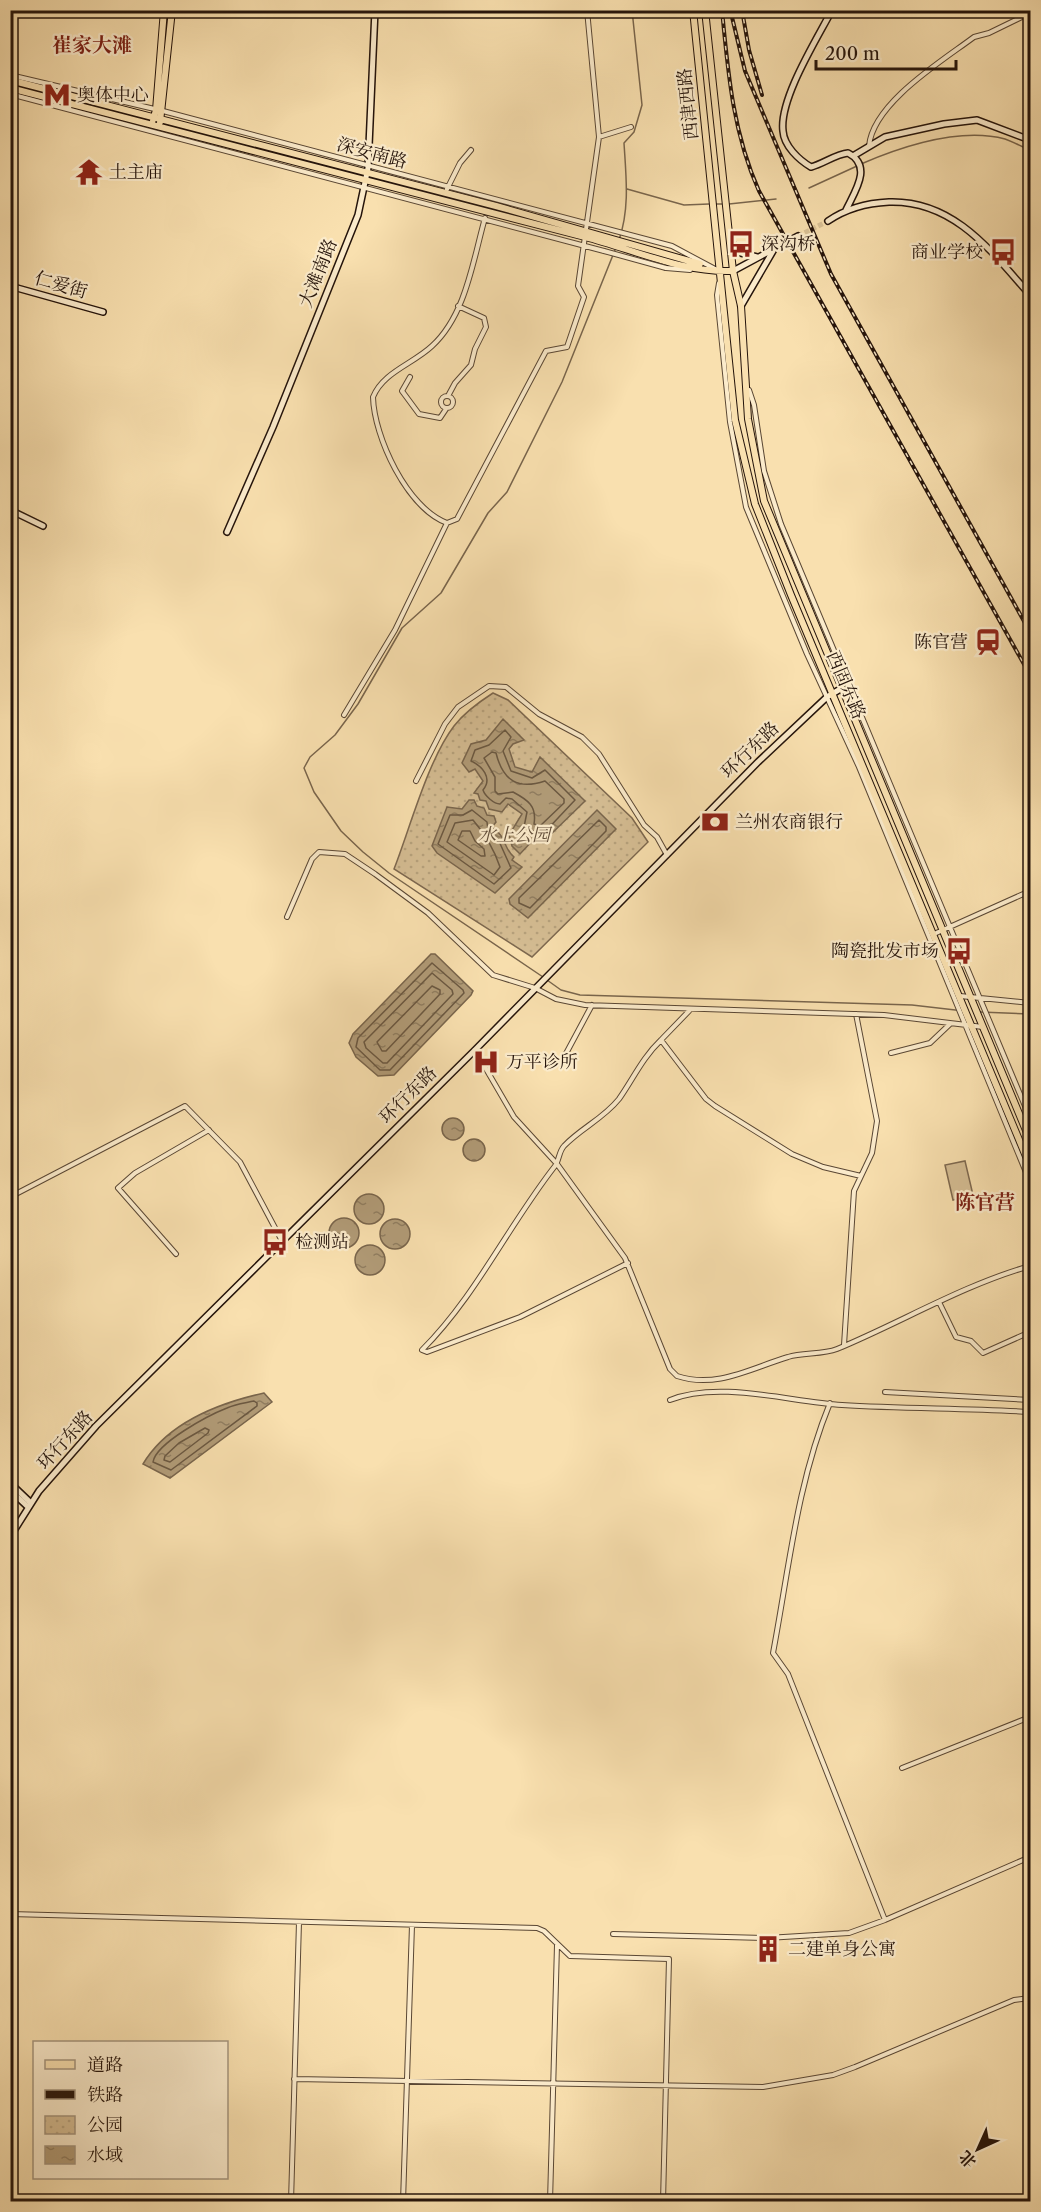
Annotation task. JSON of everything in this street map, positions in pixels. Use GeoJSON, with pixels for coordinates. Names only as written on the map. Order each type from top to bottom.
{"type":"FeatureCollection","features":[{"type":"Feature","properties":{"kind":"main road"},"geometry":{"type":"LineString","coordinates":[[158,117],[164,10]]}},
{"type":"Feature","properties":{"kind":"main road"},"geometry":{"type":"LineString","coordinates":[[158,117],[172,10]]}},
{"type":"Feature","properties":{"kind":"main road","name":"西津西路"},"geometry":{"type":"LineString","coordinates":[[693,10],[712,194]]}},
{"type":"Feature","properties":{"kind":"main road","name":"西津西路"},"geometry":{"type":"LineString","coordinates":[[705,10],[724,194]]}},
{"type":"Feature","properties":{"kind":"main road","name":"深安南路"},"geometry":{"type":"LineString","coordinates":[[10,80],[447,191],[609,237],[668,261],[721,272]]}},
{"type":"Feature","properties":{"kind":"main road","name":"深安南路"},"geometry":{"type":"LineString","coordinates":[[10,88],[158,117],[365,183],[586,231]]}},
{"type":"Feature","properties":{"kind":"main road","name":"西固东路"},"geometry":{"type":"LineString","coordinates":[[712,194],[735,420],[755,504],[790,595],[834,693],[1030,1166]]}},
{"type":"Feature","properties":{"kind":"main road","name":"西固东路"},"geometry":{"type":"LineString","coordinates":[[724,194],[732,271],[741,306],[744,375],[756,469],[764,501],[943,930],[975,999],[982,1024],[1030,1140]]}},
{"type":"Feature","properties":{"kind":"main road"},"geometry":{"type":"LineString","coordinates":[[721,272],[732,271]]}},
{"type":"Feature","properties":{"kind":"main road"},"geometry":{"type":"LineString","coordinates":[[902,857],[911,853]]}},
{"type":"Feature","properties":{"kind":"street","name":"大滩南路"},"geometry":{"type":"LineString","coordinates":[[227,532],[273,427],[358,215],[368,170],[375,10]]}},
{"type":"Feature","properties":{"kind":"street"},"geometry":{"type":"LineString","coordinates":[[344,715],[395,630],[447,523],[457,519],[546,351],[567,347],[584,297],[578,286],[593,163],[599,137],[587,10]]}},
{"type":"Feature","properties":{"kind":"street"},"geometry":{"type":"LineString","coordinates":[[832,10],[800,71],[787,106],[783,131],[795,154],[811,167],[827,163],[842,154],[853,156],[858,161],[862,172],[846,210]]}},
{"type":"Feature","properties":{"kind":"street"},"geometry":{"type":"LineString","coordinates":[[869,146],[870,136],[900,93],[974,37],[989,33],[1030,13]]}},
{"type":"Feature","properties":{"kind":"street","name":"深安南路"},"geometry":{"type":"LineString","coordinates":[[10,75],[158,117]]}},
{"type":"Feature","properties":{"kind":"street","name":"深安南路"},"geometry":{"type":"LineString","coordinates":[[10,93],[365,183],[604,251],[721,272]]}},
{"type":"Feature","properties":{"kind":"street"},"geometry":{"type":"LineString","coordinates":[[853,156],[885,137],[944,124],[977,120],[1030,140]]}},
{"type":"Feature","properties":{"kind":"street"},"geometry":{"type":"LineString","coordinates":[[599,137],[631,127]]}},
{"type":"Feature","properties":{"kind":"street"},"geometry":{"type":"LineString","coordinates":[[447,191],[460,163],[471,150]]}},
{"type":"Feature","properties":{"kind":"street"},"geometry":{"type":"LineString","coordinates":[[828,220],[846,210],[875,202],[900,202],[925,206],[944,213],[982,241],[1030,295]]}},
{"type":"Feature","properties":{"kind":"street"},"geometry":{"type":"LineString","coordinates":[[447,523],[428,510],[408,489],[393,467],[377,429],[373,397],[384,380],[432,347],[458,306],[463,296],[485,218]]}},
{"type":"Feature","properties":{"kind":"street"},"geometry":{"type":"LineString","coordinates":[[732,271],[798,236]]}},
{"type":"Feature","properties":{"kind":"street","name":"深安南路"},"geometry":{"type":"LineString","coordinates":[[609,237],[672,246],[721,272]]}},
{"type":"Feature","properties":{"kind":"street"},"geometry":{"type":"LineString","coordinates":[[730,239],[741,253],[758,258]]}},
{"type":"Feature","properties":{"kind":"street"},"geometry":{"type":"LineString","coordinates":[[741,306],[773,251]]}},
{"type":"Feature","properties":{"kind":"street"},"geometry":{"type":"LineString","coordinates":[[721,272],[717,295],[730,422],[746,507],[960,1000],[1030,1003]]}},
{"type":"Feature","properties":{"kind":"street","name":"仁爱街"},"geometry":{"type":"LineString","coordinates":[[10,286],[103,312]]}},
{"type":"Feature","properties":{"kind":"street"},"geometry":{"type":"LineString","coordinates":[[446,409],[441,401],[448,396],[455,383],[471,365],[474,349],[486,327],[484,318],[458,306]]}},
{"type":"Feature","properties":{"kind":"street"},"geometry":{"type":"LineString","coordinates":[[744,375],[754,405],[762,461],[773,502],[951,927],[975,999],[989,1021],[1030,1119]]}},
{"type":"Feature","properties":{"kind":"street"},"geometry":{"type":"LineString","coordinates":[[410,377],[402,391],[419,414],[440,418],[453,404],[448,396]]}},
{"type":"Feature","properties":{"kind":"street"},"geometry":{"type":"LineString","coordinates":[[10,510],[42,526]]}},
{"type":"Feature","properties":{"kind":"street"},"geometry":{"type":"LineString","coordinates":[[842,688],[850,685]]}},
{"type":"Feature","properties":{"kind":"street"},"geometry":{"type":"LineString","coordinates":[[416,781],[445,724],[458,707],[489,686],[506,687],[539,714],[582,737],[598,754],[644,825],[657,837],[667,855]]}},
{"type":"Feature","properties":{"kind":"street","name":"环行东路"},"geometry":{"type":"LineString","coordinates":[[10,1537],[30,1505],[96,1426],[475,1050],[667,855],[827,697],[842,688]]}},
{"type":"Feature","properties":{"kind":"street"},"geometry":{"type":"LineString","coordinates":[[287,917],[312,859],[319,852],[345,854],[428,913],[493,975],[536,987],[556,999],[592,1005],[884,1015],[951,1023],[982,1024]]}},
{"type":"Feature","properties":{"kind":"street"},"geometry":{"type":"LineString","coordinates":[[934,934],[1030,891]]}},
{"type":"Feature","properties":{"kind":"street"},"geometry":{"type":"LineString","coordinates":[[562,1061],[592,1005]]}},
{"type":"Feature","properties":{"kind":"street"},"geometry":{"type":"LineString","coordinates":[[628,1263],[520,1317],[427,1352],[422,1350],[446,1326],[474,1288],[541,1181],[556,1164],[562,1147],[604,1116],[648,1053],[689,1011]]}},
{"type":"Feature","properties":{"kind":"street"},"geometry":{"type":"LineString","coordinates":[[844,1345],[854,1191],[875,1143],[877,1121],[856,1014]]}},
{"type":"Feature","properties":{"kind":"street"},"geometry":{"type":"LineString","coordinates":[[891,1053],[930,1043],[951,1023]]}},
{"type":"Feature","properties":{"kind":"street"},"geometry":{"type":"LineString","coordinates":[[969,1023],[1030,1182]]}},
{"type":"Feature","properties":{"kind":"street"},"geometry":{"type":"LineString","coordinates":[[661,1040],[706,1099],[715,1106],[792,1154],[823,1167],[861,1176]]}},
{"type":"Feature","properties":{"kind":"street"},"geometry":{"type":"LineString","coordinates":[[475,1050],[514,1117],[556,1164],[628,1263],[670,1369],[677,1376],[727,1379],[788,1357],[834,1350],[877,1333],[978,1283],[1030,1266]]}},
{"type":"Feature","properties":{"kind":"street"},"geometry":{"type":"LineString","coordinates":[[10,1197],[185,1106],[240,1162],[282,1240]]}},
{"type":"Feature","properties":{"kind":"street"},"geometry":{"type":"LineString","coordinates":[[176,1254],[118,1188],[135,1173],[209,1130]]}},
{"type":"Feature","properties":{"kind":"street"},"geometry":{"type":"LineString","coordinates":[[939,1302],[956,1337],[971,1341],[983,1353],[1030,1332]]}},
{"type":"Feature","properties":{"kind":"street"},"geometry":{"type":"LineString","coordinates":[[670,1400],[699,1392],[830,1403],[1030,1412]]}},
{"type":"Feature","properties":{"kind":"street"},"geometry":{"type":"LineString","coordinates":[[885,1392],[1030,1400]]}},
{"type":"Feature","properties":{"kind":"street"},"geometry":{"type":"LineString","coordinates":[[830,1403],[816,1435],[806,1474],[785,1575],[773,1653],[788,1674],[885,1920]]}},
{"type":"Feature","properties":{"kind":"street"},"geometry":{"type":"LineString","coordinates":[[10,1483],[30,1505]]}},
{"type":"Feature","properties":{"kind":"street"},"geometry":{"type":"LineString","coordinates":[[10,1490],[30,1505]]}},
{"type":"Feature","properties":{"kind":"street"},"geometry":{"type":"LineString","coordinates":[[902,1768],[1030,1717]]}},
{"type":"Feature","properties":{"kind":"street"},"geometry":{"type":"LineString","coordinates":[[613,1934],[794,1937],[849,1933],[885,1920],[1030,1857]]}},
{"type":"Feature","properties":{"kind":"street"},"geometry":{"type":"LineString","coordinates":[[10,1914],[537,1928],[544,1931],[570,1956],[669,1959],[663,2202]]}},
{"type":"Feature","properties":{"kind":"street"},"geometry":{"type":"LineString","coordinates":[[291,2202],[299,1922]]}},
{"type":"Feature","properties":{"kind":"street"},"geometry":{"type":"LineString","coordinates":[[403,2202],[412,1925]]}},
{"type":"Feature","properties":{"kind":"street"},"geometry":{"type":"LineString","coordinates":[[550,2202],[557,1945]]}},
{"type":"Feature","properties":{"kind":"street"},"geometry":{"type":"LineString","coordinates":[[294,2079],[763,2087],[833,2074],[878,2058],[1014,2000],[1030,1998]]}},
{"type":"Feature","properties":{"kind":"street"},"geometry":{"type":"LineString","coordinates":[[1028,2088],[1030,2061]]}},
{"type":"Feature","properties":{"kind":"green space","name":"水上公园"},"geometry":{"type":"Polygon","coordinates":[[[493,693],[508,700],[632,818],[648,842],[532,957],[394,869],[420,795],[445,740],[462,717],[493,693]]]}},
{"type":"Feature","properties":{"kind":"green space"},"geometry":{"type":"Polygon","coordinates":[[[965,1161],[973,1195],[953,1200],[945,1165],[965,1161]]]}},
{"type":"Feature","properties":{"kind":"water"},"geometry":{"type":"Polygon","coordinates":[[[503,719],[524,740],[513,744],[509,749],[515,767],[532,772],[540,757],[585,801],[543,842],[534,839],[520,854],[512,846],[509,835],[522,814],[508,804],[502,812],[489,809],[486,801],[480,800],[478,794],[474,793],[483,781],[475,769],[469,772],[462,763],[471,744],[486,740],[503,719]]]}},
{"type":"Feature","properties":{"kind":"water"},"geometry":{"type":"Polygon","coordinates":[[[469,800],[474,800],[477,806],[484,808],[487,815],[494,816],[496,822],[492,827],[514,857],[512,860],[522,867],[495,893],[437,853],[432,846],[447,807],[462,809],[469,800]]]}},
{"type":"Feature","properties":{"kind":"water"},"geometry":{"type":"Polygon","coordinates":[[[597,810],[616,829],[528,918],[510,904],[509,899],[597,810]]]}},
{"type":"Feature","properties":{"kind":"water"},"geometry":{"type":"Polygon","coordinates":[[[431,954],[435,954],[473,991],[394,1075],[378,1076],[356,1057],[349,1043],[353,1034],[431,954]]]}},
{"type":"Feature","properties":{"kind":"water"},"geometry":{"type":"Polygon","coordinates":[[[453,1118],[461,1121],[464,1129],[461,1137],[453,1140],[445,1137],[442,1129],[445,1121],[453,1118]]]}},
{"type":"Feature","properties":{"kind":"water"},"geometry":{"type":"Polygon","coordinates":[[[474,1139],[482,1142],[485,1150],[482,1158],[474,1161],[466,1158],[463,1150],[466,1142],[474,1139]]]}},
{"type":"Feature","properties":{"kind":"water"},"geometry":{"type":"Polygon","coordinates":[[[369,1194],[375,1195],[383,1203],[383,1215],[375,1223],[369,1224],[363,1223],[355,1215],[354,1209],[355,1203],[363,1195],[369,1194]]]}},
{"type":"Feature","properties":{"kind":"water"},"geometry":{"type":"Polygon","coordinates":[[[344,1218],[350,1219],[358,1227],[358,1239],[350,1247],[344,1248],[338,1247],[330,1239],[329,1233],[330,1227],[338,1219],[344,1218]]]}},
{"type":"Feature","properties":{"kind":"water"},"geometry":{"type":"Polygon","coordinates":[[[395,1219],[401,1220],[409,1228],[409,1240],[401,1248],[395,1249],[389,1248],[381,1240],[380,1234],[381,1228],[389,1220],[395,1219]]]}},
{"type":"Feature","properties":{"kind":"water"},"geometry":{"type":"Polygon","coordinates":[[[370,1245],[376,1246],[384,1254],[384,1266],[376,1274],[370,1275],[364,1274],[356,1266],[355,1260],[356,1254],[364,1246],[370,1245]]]}},
{"type":"Feature","properties":{"kind":"water"},"geometry":{"type":"Polygon","coordinates":[[[264,1393],[272,1402],[170,1478],[143,1464],[166,1437],[196,1416],[230,1402],[264,1393]]]}},
{"type":"Feature","properties":{"kind":"waterway"},"geometry":{"type":"LineString","coordinates":[[619,240],[626,204],[624,143],[634,132],[642,105],[632,10]]}},
{"type":"Feature","properties":{"kind":"waterway"},"geometry":{"type":"LineString","coordinates":[[861,164],[913,145],[969,135],[1005,139],[1030,150]]}},
{"type":"Feature","properties":{"kind":"waterway"},"geometry":{"type":"LineString","coordinates":[[809,188],[857,166]]}},
{"type":"Feature","properties":{"kind":"waterway"},"geometry":{"type":"LineString","coordinates":[[627,189],[684,205],[709,204]]}},
{"type":"Feature","properties":{"kind":"waterway"},"geometry":{"type":"LineString","coordinates":[[729,204],[776,199]]}},
{"type":"Feature","properties":{"kind":"waterway"},"geometry":{"type":"LineString","coordinates":[[714,204],[724,204]]}},
{"type":"Feature","properties":{"kind":"waterway"},"geometry":{"type":"LineString","coordinates":[[543,977],[389,873],[363,852],[341,831],[314,792],[304,768],[310,757],[335,735],[358,704],[402,628],[441,593],[488,513],[507,492],[562,382],[615,250]]}},
{"type":"Feature","properties":{"kind":"waterway"},"geometry":{"type":"LineString","coordinates":[[547,980],[561,990],[580,995],[912,1005],[964,1011]]}},
{"type":"Feature","properties":{"kind":"waterway"},"geometry":{"type":"LineString","coordinates":[[980,1012],[1030,1014]]}},
{"type":"Feature","properties":{"kind":"tunnel"},"geometry":{"type":"LineString","coordinates":[[798,236],[828,221]]}},
{"type":"Feature","properties":{"kind":"railway"},"geometry":{"type":"LineString","coordinates":[[722,10],[729,80],[737,125],[759,191],[1030,675]]}},
{"type":"Feature","properties":{"kind":"railway"},"geometry":{"type":"LineString","coordinates":[[742,10],[749,50],[762,95]]}},
{"type":"Feature","properties":{"kind":"railway"},"geometry":{"type":"LineString","coordinates":[[731,13],[745,71],[831,274],[1030,632]]}},
{"type":"Feature","properties":{"kind":"place","name":"奥体中心"},"geometry":{"type":"Point","coordinates":[57,95]}},
{"type":"Feature","properties":{"kind":"place","name":"土主庙"},"geometry":{"type":"Point","coordinates":[89,172]}},
{"type":"Feature","properties":{"kind":"place","name":"深沟桥"},"geometry":{"type":"Point","coordinates":[741,244]}},
{"type":"Feature","properties":{"kind":"place","name":"商业学校"},"geometry":{"type":"Point","coordinates":[1003,252]}},
{"type":"Feature","properties":{"kind":"place","name":"陈官营"},"geometry":{"type":"Point","coordinates":[988,642]}},
{"type":"Feature","properties":{"kind":"place","name":"兰州农商银行"},"geometry":{"type":"Point","coordinates":[715,822]}},
{"type":"Feature","properties":{"kind":"place","name":"陶瓷批发市场"},"geometry":{"type":"Point","coordinates":[959,951]}},
{"type":"Feature","properties":{"kind":"place","name":"万平诊所"},"geometry":{"type":"Point","coordinates":[486,1062]}},
{"type":"Feature","properties":{"kind":"place","name":"检测站"},"geometry":{"type":"Point","coordinates":[275,1242]}},
{"type":"Feature","properties":{"kind":"place","name":"二建单身公寓"},"geometry":{"type":"Point","coordinates":[768,1949]}},
{"type":"Feature","properties":{"kind":"district","name":"崔家大滩"},"geometry":{"type":"Point","coordinates":[92,45]}},
{"type":"Feature","properties":{"kind":"district","name":"陈官营"},"geometry":{"type":"Point","coordinates":[985,1202]}}]}
